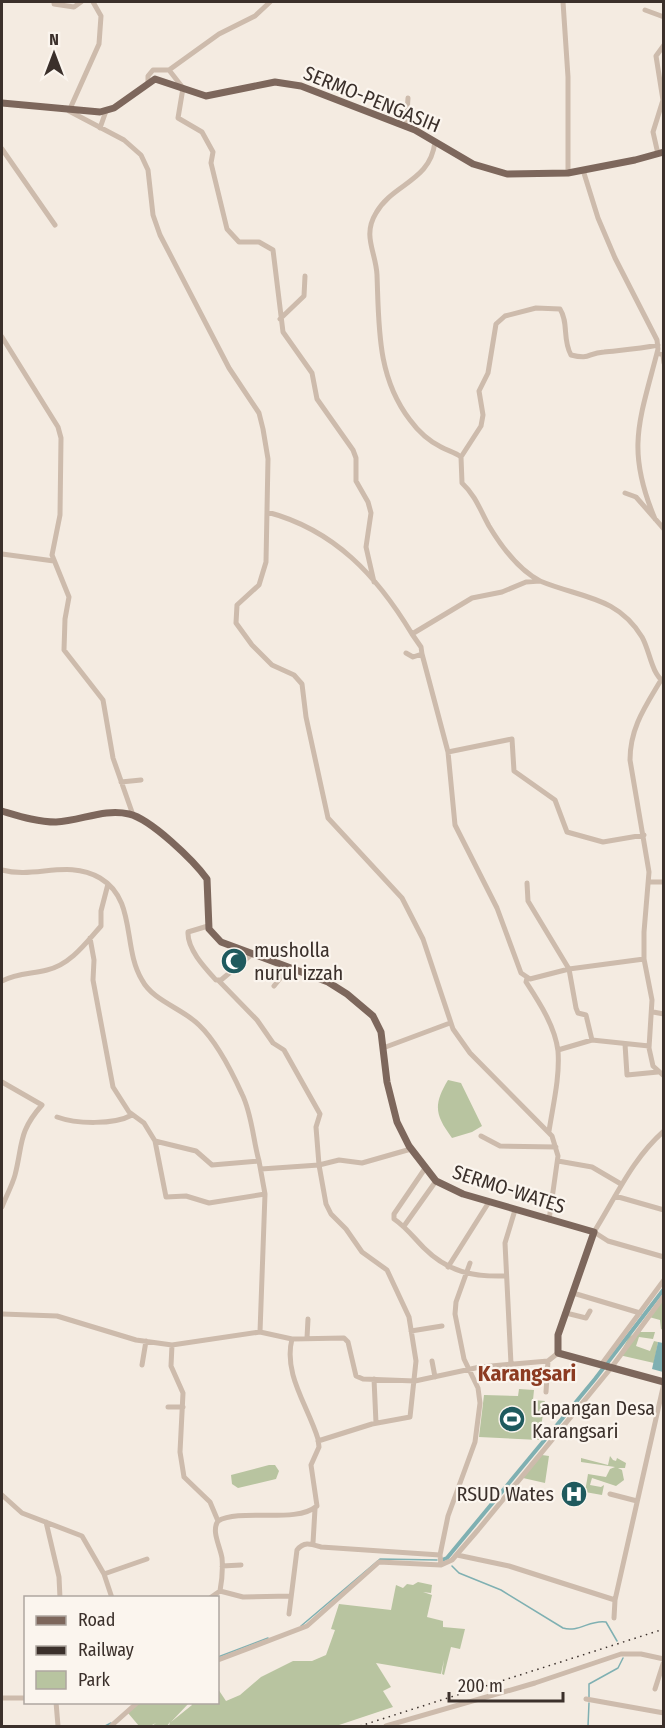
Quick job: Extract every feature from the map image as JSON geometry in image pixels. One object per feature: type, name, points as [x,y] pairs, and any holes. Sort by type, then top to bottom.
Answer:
[{"type":"main road","name":"SERMO-PENGASIH","points":[[148,82],[159,80],[198,94],[215,96],[259,84],[285,82],[406,127],[473,164],[496,172],[521,175],[568,173],[661,153]]},
{"type":"main road","points":[[2,103],[69,111],[106,111],[148,82]]},
{"type":"main road","points":[[2,811],[31,819],[57,822],[110,812],[133,815],[167,839],[207,879],[208,926]]},
{"type":"main road","name":"SERMO-WATES","points":[[208,926],[212,934],[221,942],[328,982],[365,1009],[378,1023],[390,1098],[397,1122],[424,1170],[435,1181],[456,1192],[594,1232]]},
{"type":"main road","points":[[594,1232],[558,1335],[558,1353],[663,1382]]},
{"type":"street","points":[[54,2],[54,4],[74,7],[81,2]]},
{"type":"street","points":[[93,2],[102,16],[99,44],[69,111],[132,146],[145,162],[153,214],[160,235],[228,368],[259,413],[268,459],[267,553],[259,585],[237,605],[236,623],[265,659],[294,675],[302,684],[306,717],[328,818],[402,898],[423,939],[450,1023],[470,1053],[549,1131],[556,1147],[558,1161],[549,1220]]},
{"type":"street","points":[[148,82],[148,76],[153,70],[170,70],[219,34],[255,16],[270,2]]},
{"type":"street","points":[[563,2],[568,77],[568,173]]},
{"type":"street","points":[[645,10],[663,17]]},
{"type":"street","points":[[661,153],[653,132],[663,100],[656,56],[663,45]]},
{"type":"street","points":[[170,70],[183,88],[178,118],[202,132],[213,152],[211,163],[229,233],[239,242],[259,242],[273,250],[283,332],[312,373],[317,399],[331,415],[356,458],[356,481],[368,502],[371,513],[366,548],[374,582]]},
{"type":"street","points":[[406,127],[408,98]]},
{"type":"street","points":[[100,128],[106,111]]},
{"type":"street","points":[[435,142],[429,164],[388,199],[375,214],[368,240],[377,275],[381,352],[395,395],[416,428],[439,446],[461,457]]},
{"type":"street","points":[[2,149],[55,225]]},
{"type":"street","points":[[583,170],[606,238],[658,345],[663,363]]},
{"type":"street","points":[[280,319],[304,296],[305,276]]},
{"type":"street","points":[[658,345],[613,353],[604,352],[586,358],[571,355],[565,345],[565,318],[560,309],[536,308],[505,316],[496,324],[488,373],[479,391],[483,415],[481,426],[461,457],[462,483],[477,500],[489,526],[520,565],[540,581],[620,610],[642,638],[662,681],[636,723],[630,743],[633,782],[644,835],[649,882],[644,921],[644,959],[653,1012],[649,1046],[652,1063],[661,1074]]},
{"type":"street","points":[[2,337],[58,427],[61,438],[60,515],[54,561],[66,585],[69,597],[65,619],[64,650],[103,700],[113,758],[133,815]]},
{"type":"street","points":[[655,519],[642,488],[636,450],[661,354]]},
{"type":"street","points":[[625,493],[636,497],[663,529]]},
{"type":"street","points":[[267,512],[288,517],[320,532],[344,550],[374,582],[412,634],[422,654],[448,752],[455,825],[497,908],[521,973],[527,978]]},
{"type":"street","points":[[2,554],[54,561]]},
{"type":"street","points":[[412,634],[472,598],[489,592],[502,592],[526,582],[540,581]]},
{"type":"street","points":[[406,653],[413,657],[422,654]]},
{"type":"street","points":[[448,752],[512,739],[514,771],[555,800],[567,832],[601,842],[644,835]]},
{"type":"street","points":[[121,782],[141,780]]},
{"type":"street","points":[[2,870],[23,873],[67,868],[84,870],[117,892],[141,979],[148,990],[200,1026],[243,1095],[266,1194],[260,1332]]},
{"type":"street","points":[[649,882],[663,882]]},
{"type":"street","points":[[527,883],[528,901],[569,969],[576,1008],[578,1013],[586,1015],[592,1040]]},
{"type":"street","points":[[2,981],[16,974],[48,970],[63,964],[101,926],[101,911],[108,884]]},
{"type":"street","points":[[208,926],[188,932],[187,936],[207,971],[257,1020],[273,1043],[284,1050],[296,1075],[319,1109],[320,1114],[316,1127],[319,1165],[326,1204],[331,1215],[346,1229],[362,1252],[387,1270],[405,1308],[411,1331],[416,1361],[412,1416],[376,1423],[318,1441]]},
{"type":"street","points":[[90,938],[94,960],[93,980],[107,1044],[113,1087],[132,1115],[144,1124],[155,1141],[166,1197],[186,1197],[209,1203],[266,1194]]},
{"type":"street","points":[[219,981],[251,955]]},
{"type":"street","points":[[527,978],[569,969],[644,959]]},
{"type":"street","points":[[274,986],[289,967]]},
{"type":"street","points":[[527,978],[526,982],[545,1014],[558,1050],[557,1080],[549,1131]]},
{"type":"street","points":[[653,1012],[663,1014]]},
{"type":"street","points":[[383,1048],[450,1023]]},
{"type":"street","points":[[558,1050],[592,1040],[649,1046]]},
{"type":"street","points":[[625,1044],[627,1075],[661,1074]]},
{"type":"street","points":[[2,1082],[42,1104],[29,1122],[18,1148],[15,1173],[2,1207]]},
{"type":"street","points":[[57,1117],[65,1120],[102,1121],[132,1115]]},
{"type":"street","points":[[663,1131],[644,1149],[594,1232],[608,1241],[663,1257]]},
{"type":"street","points":[[481,1136],[500,1146],[556,1147]]},
{"type":"street","points":[[155,1141],[196,1151],[212,1165],[259,1161]]},
{"type":"street","points":[[261,1169],[319,1165],[339,1160],[362,1163],[411,1149]]},
{"type":"street","points":[[558,1161],[592,1167],[621,1184]]},
{"type":"street","points":[[424,1170],[394,1215],[433,1257],[448,1267],[467,1275],[505,1276]]},
{"type":"street","points":[[404,1226],[435,1181]]},
{"type":"street","points":[[615,1196],[663,1210]]},
{"type":"street","points":[[448,1267],[489,1202]]},
{"type":"street","points":[[511,1364],[505,1243],[515,1210]]},
{"type":"street","points":[[441,1565],[440,1555],[448,1516],[475,1442],[480,1396],[469,1369],[455,1314],[456,1302],[470,1263]]},
{"type":"street","points":[[605,1366],[639,1323],[640,1313],[663,1283]]},
{"type":"street","points":[[573,1293],[640,1313]]},
{"type":"street","points":[[219,1660],[307,1626],[379,1562],[441,1565],[449,1563],[639,1323],[663,1296]]},
{"type":"street","points":[[566,1313],[586,1318],[590,1311]]},
{"type":"street","points":[[2,1314],[57,1316],[146,1341],[172,1345],[260,1332],[292,1338],[344,1338],[348,1342],[356,1376],[374,1379],[415,1381],[469,1369],[548,1361],[558,1353]]},
{"type":"street","points":[[307,1338],[308,1319]]},
{"type":"street","points":[[411,1331],[442,1326]]},
{"type":"street","points":[[292,1338],[290,1353],[296,1385],[319,1447],[311,1460],[318,1503],[315,1509],[313,1544]]},
{"type":"street","points":[[141,1365],[146,1341]]},
{"type":"street","points":[[172,1345],[171,1366],[183,1393],[180,1452],[184,1477],[210,1502],[218,1521],[215,1531],[222,1566],[220,1591]]},
{"type":"street","points":[[432,1361],[435,1377]]},
{"type":"street","points":[[546,1392],[548,1361]]},
{"type":"street","points":[[374,1379],[376,1423]]},
{"type":"street","points":[[614,1618],[615,1600],[663,1382]]},
{"type":"street","points":[[168,1407],[183,1407]]},
{"type":"street","points":[[610,1494],[637,1501]]},
{"type":"street","points":[[2,1495],[22,1513],[82,1536],[104,1574],[111,1596]]},
{"type":"street","points":[[218,1521],[231,1516],[261,1516],[315,1509]]},
{"type":"street","points":[[46,1522],[59,1577],[60,1596]]},
{"type":"street","points":[[289,1614],[297,1551],[302,1545],[440,1555]]},
{"type":"street","points":[[457,1555],[509,1566],[615,1600]]},
{"type":"street","points":[[104,1574],[147,1559]]},
{"type":"street","points":[[222,1566],[241,1565]]},
{"type":"street","points":[[213,1596],[220,1591],[243,1597],[291,1596]]},
{"type":"street","points":[[386,1726],[535,1683],[621,1654],[641,1654],[663,1660],[661,1681],[655,1689]]},
{"type":"street","points":[[2,1698],[24,1698]]},
{"type":"street","points":[[586,1699],[663,1713]]},
{"type":"street","points":[[56,1704],[58,1726]]},
{"type":"street","points":[[111,1726],[136,1704]]},
{"type":"green space","points":[[448,1080],[461,1083],[482,1126],[472,1132],[452,1138],[442,1123],[438,1110],[440,1096]]},
{"type":"green space","points":[[663,1295],[663,1330],[660,1320],[649,1317],[640,1332],[655,1332],[653,1339],[639,1337],[636,1346],[650,1351],[654,1341],[658,1342],[654,1363],[619,1355],[629,1337],[637,1332]]},
{"type":"green space","name":"Lapangan Desa Karangsari","points":[[519,1389],[534,1390],[533,1400],[545,1401],[539,1440],[479,1437],[484,1395],[518,1396]]},
{"type":"green space","points":[[542,1455],[549,1456],[545,1483],[523,1478]]},
{"type":"green space","points":[[610,1456],[613,1460],[616,1461],[617,1458],[626,1463],[625,1468],[618,1468],[622,1470],[624,1480],[616,1486],[592,1478],[590,1485],[601,1487],[604,1485],[602,1495],[585,1492],[588,1474],[606,1477],[610,1469],[615,1467],[581,1462],[581,1458],[608,1465]]},
{"type":"green space","points":[[275,1465],[279,1471],[276,1479],[238,1488],[232,1484],[231,1475]]},
{"type":"green space","points":[[418,1582],[432,1585],[431,1593],[423,1592],[432,1595],[427,1617],[443,1621],[443,1627],[465,1629],[460,1649],[451,1647],[444,1675],[442,1674],[444,1660],[441,1674],[376,1663],[391,1687],[383,1691],[393,1707],[336,1726],[169,1726],[170,1722],[167,1726],[152,1726],[156,1723],[150,1726],[139,1726],[128,1713],[138,1704],[188,1704],[171,1722],[192,1704],[219,1704],[219,1690],[226,1701],[240,1695],[261,1677],[293,1661],[312,1661],[326,1655],[335,1630],[331,1629],[339,1604],[391,1610],[396,1585],[403,1588],[407,1584],[413,1585]]},
{"type":"water","points":[[658,1342],[663,1343],[663,1372],[652,1369]]},
{"type":"waterway","points":[[442,1560],[447,1558],[595,1379],[664,1289]]},
{"type":"waterway","points":[[301,1626],[380,1559],[437,1560]]},
{"type":"waterway","points":[[452,1566],[459,1573],[501,1590],[563,1628],[574,1629],[595,1622],[606,1622],[617,1641]]},
{"type":"waterway","points":[[219,1657],[268,1638]]},
{"type":"waterway","points":[[589,1697],[589,1684],[618,1668],[623,1658]]},
{"type":"waterway","points":[[588,1726],[589,1703]]},
{"type":"waterway","points":[[105,1726],[111,1723]]},
{"type":"railway","points":[[360,1726],[664,1629]]},
{"type":"place","name":"musholla nurul izzah","points":[[234,961]]},
{"type":"place","name":"Lapangan Desa Karangsari","points":[[512,1419]]},
{"type":"place","name":"RSUD Wates","points":[[574,1494]]},
{"type":"district","name":"Karangsari","points":[[527,1373]]}]
